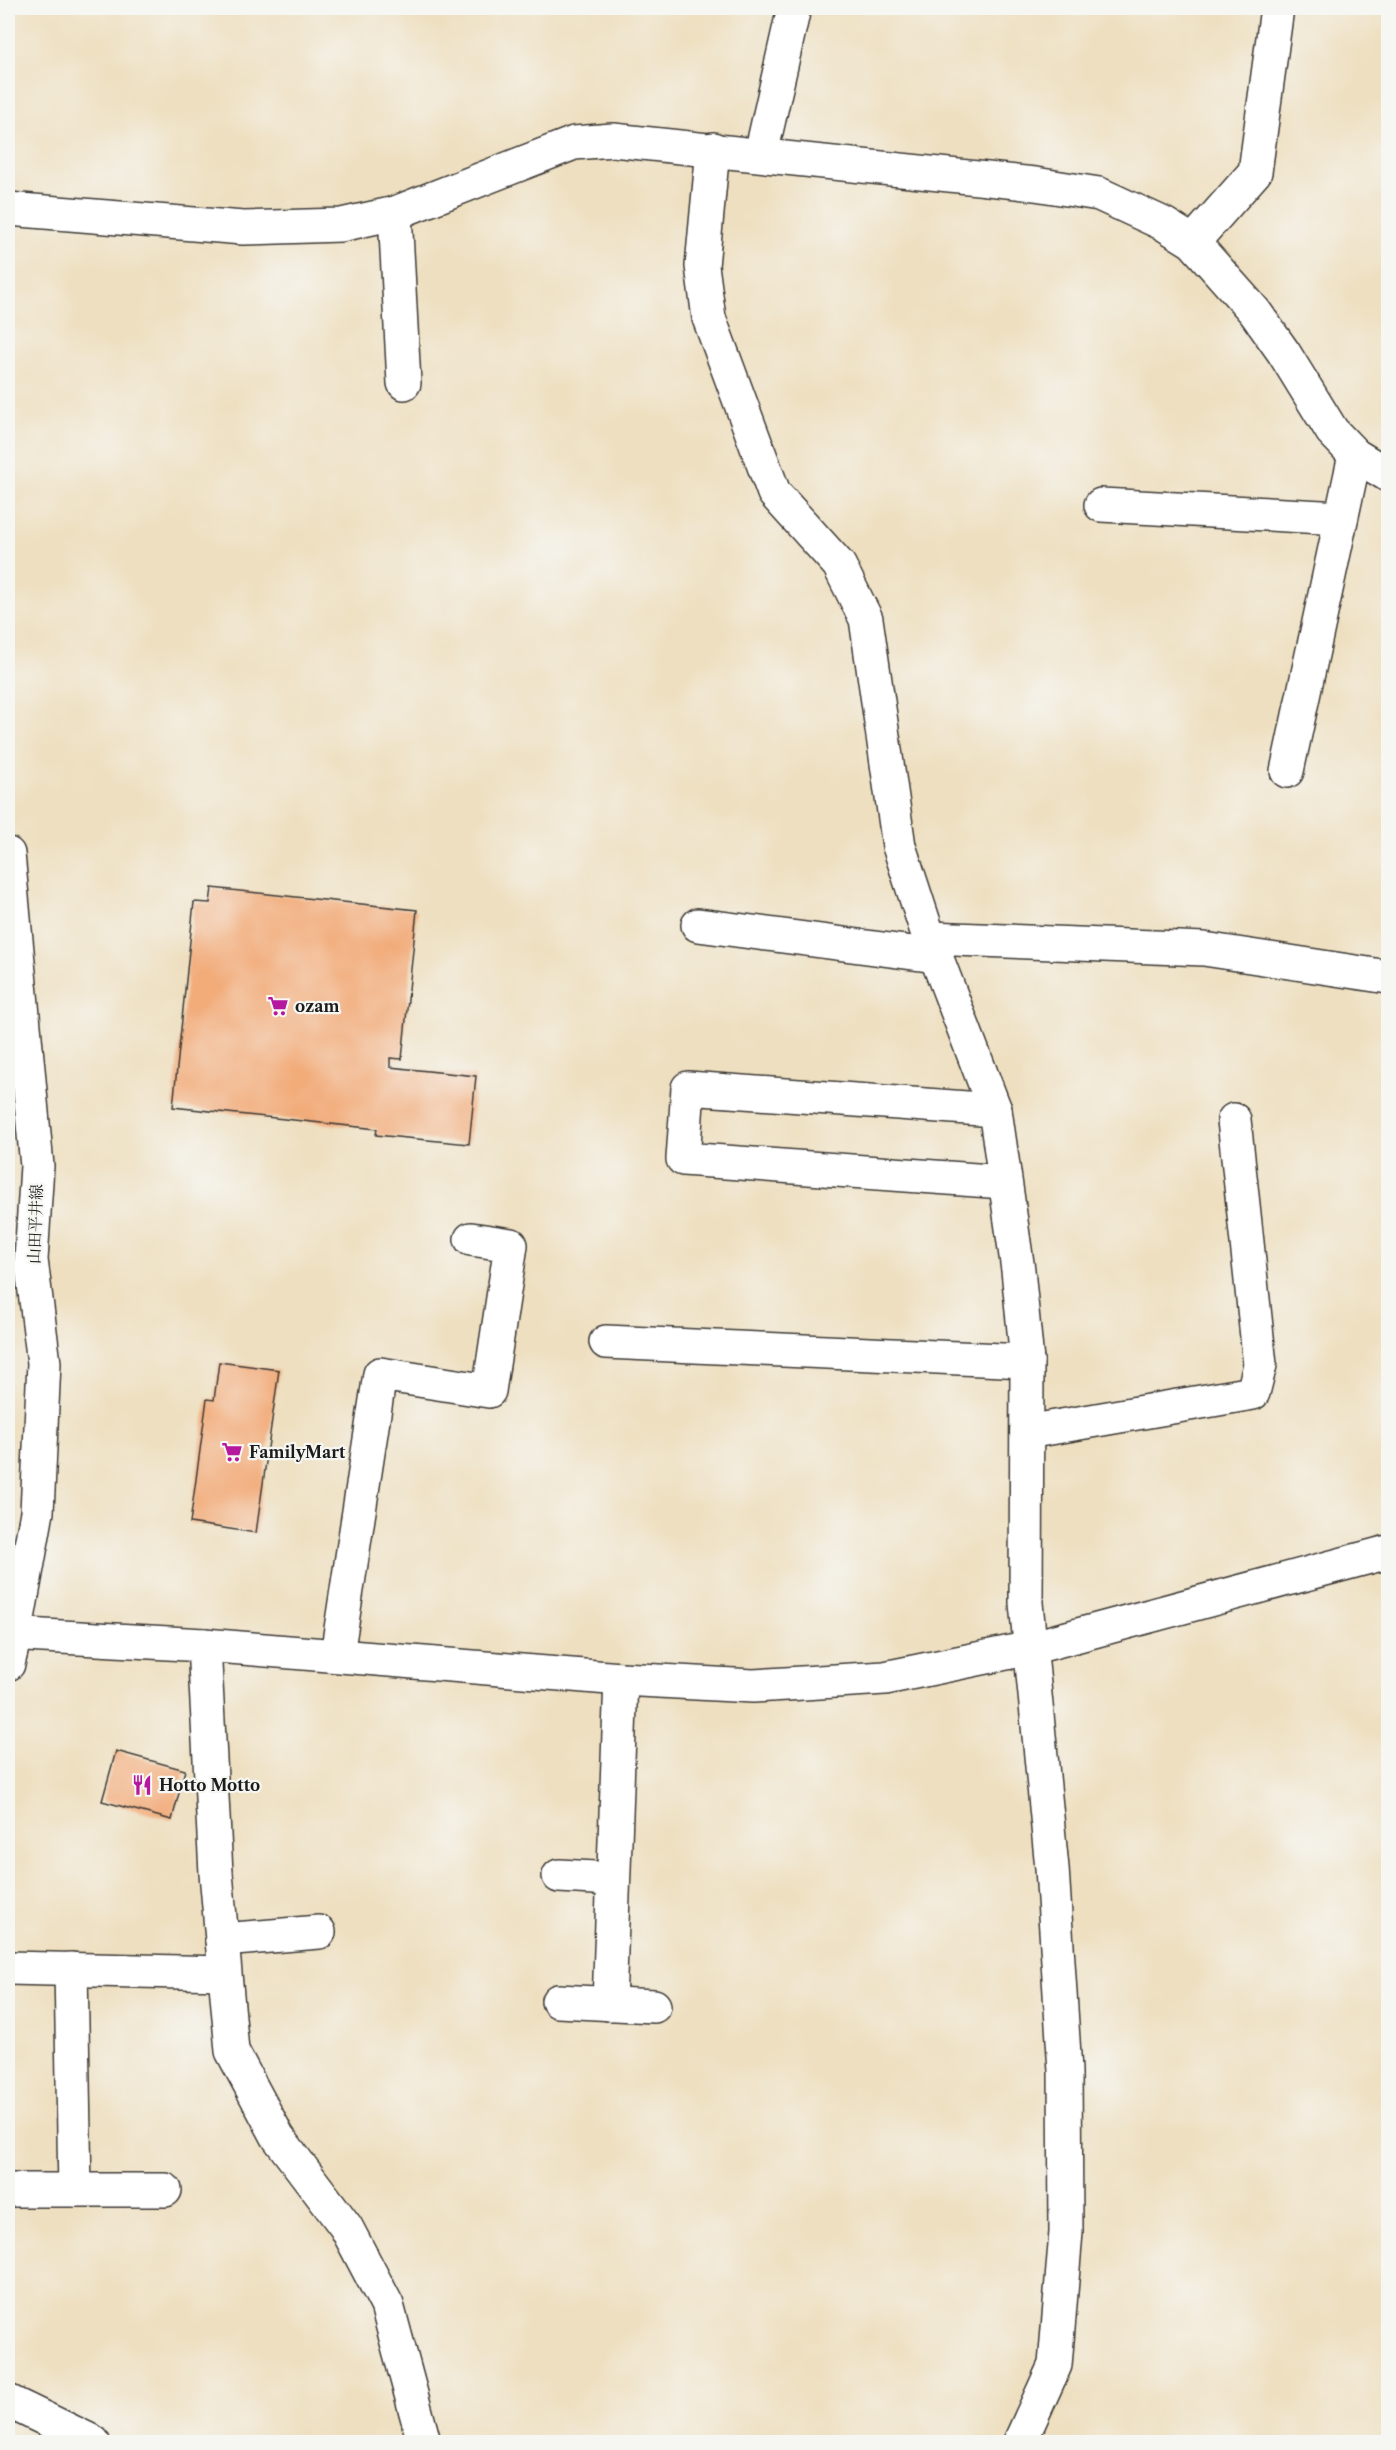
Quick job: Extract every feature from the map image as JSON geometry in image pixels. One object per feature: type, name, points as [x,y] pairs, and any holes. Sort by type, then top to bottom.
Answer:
[{"type":"street","points":[[761,154],[794,8]]},
{"type":"street","points":[[1193,242],[1255,172],[1277,8]]},
{"type":"street","points":[[8,209],[243,228],[341,225],[395,213],[574,143],[613,140],[1035,184],[1099,194],[1164,224],[1193,242],[1255,312],[1284,353],[1332,432],[1355,455],[1389,475]]},
{"type":"street","points":[[713,149],[702,266],[709,318],[774,493],[839,565],[866,619],[899,846],[933,947],[995,1110],[1018,1270],[1027,1361],[1026,1603],[1052,1868],[1065,2071],[1066,2232],[1055,2365],[1020,2442]]},
{"type":"street","points":[[395,213],[404,383]]},
{"type":"street","points":[[1287,771],[1355,455]]},
{"type":"street","points":[[1101,505],[1341,518]]},
{"type":"street","name":"山田平井線","points":[[8,855],[37,1166],[31,1260],[44,1363],[37,1512],[10,1644]]},
{"type":"street","points":[[698,925],[933,947],[1204,949],[1389,977]]},
{"type":"street","points":[[995,1110],[688,1088],[683,1159],[1004,1182]]},
{"type":"street","points":[[1028,1432],[1253,1393],[1260,1365],[1234,1120]]},
{"type":"street","points":[[337,1655],[380,1374],[489,1391],[511,1245],[471,1239]]},
{"type":"street","points":[[606,1342],[1027,1361]]},
{"type":"street","points":[[10,1644],[204,1646],[621,1679],[753,1686],[885,1678],[1030,1648],[1389,1552]]},
{"type":"street","points":[[204,1646],[216,1873],[232,2051],[278,2137],[346,2227],[387,2305],[424,2442]]},
{"type":"street","points":[[609,2004],[621,1679]]},
{"type":"street","points":[[559,1876],[613,1879]]},
{"type":"street","points":[[222,1940],[319,1932]]},
{"type":"street","points":[[8,1968],[224,1973]]},
{"type":"street","points":[[71,1969],[75,2190]]},
{"type":"street","points":[[558,2001],[654,2006]]},
{"type":"street","points":[[8,2190],[165,2190]]},
{"type":"street","points":[[8,2401],[93,2442]]},
{"type":"building","points":[[212,888],[417,910],[402,1059],[390,1058],[390,1067],[476,1076],[469,1144],[376,1135],[377,1129],[173,1107],[194,902],[210,903]]},
{"type":"building","points":[[219,1362],[279,1370],[256,1533],[190,1523],[207,1399],[214,1400]]},
{"type":"building","points":[[116,1751],[185,1770],[172,1820],[102,1801]]},
{"type":"place","name":"ozam","points":[[278,1006]]},
{"type":"place","name":"FamilyMart","points":[[232,1452]]},
{"type":"place","name":"Hotto Motto","points":[[142,1785]]}]
